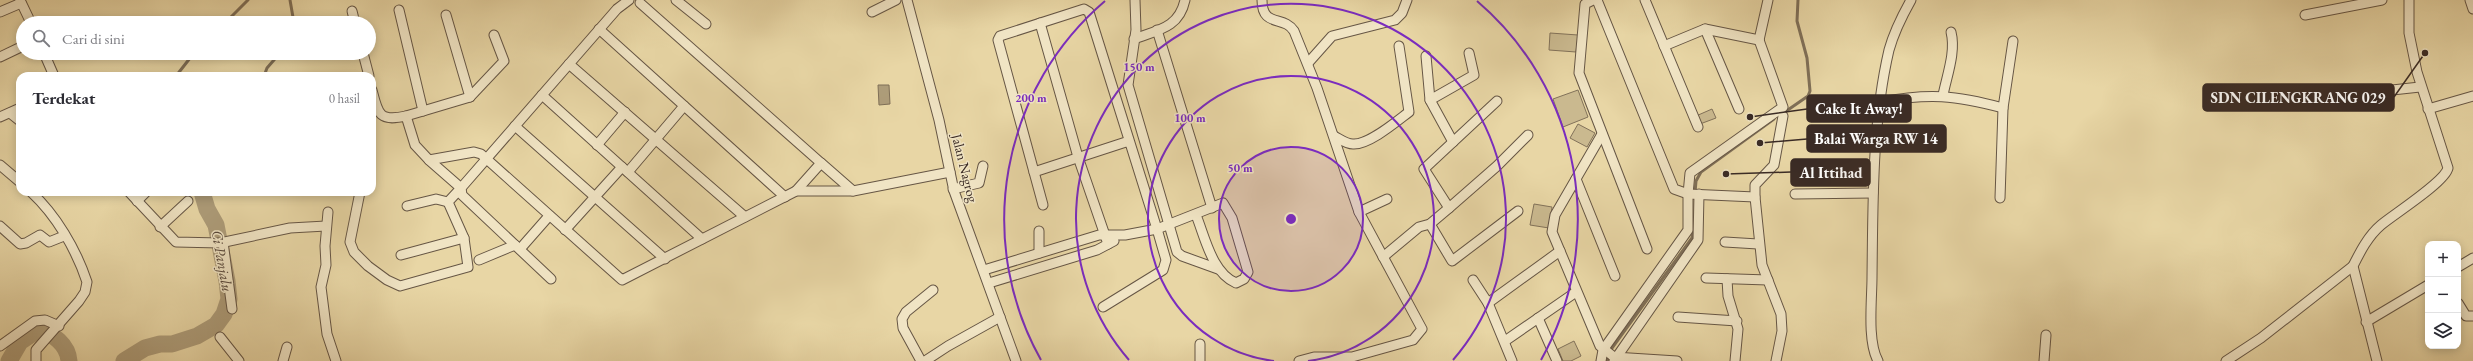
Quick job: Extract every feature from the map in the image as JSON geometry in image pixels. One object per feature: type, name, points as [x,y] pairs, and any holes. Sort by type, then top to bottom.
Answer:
[{"type":"street","points":[[448,202],[599,30],[629,0]]},
{"type":"street","points":[[676,0],[706,24]]},
{"type":"street","points":[[872,12],[896,0]]},
{"type":"street","name":"Jalan Nagrog","points":[[907,0],[932,92],[953,189],[989,283],[1016,361]]},
{"type":"street","points":[[1135,0],[1134,39],[1128,85],[1176,252],[1182,256],[1218,269]]},
{"type":"street","points":[[1134,39],[1171,24],[1178,19],[1185,0]]},
{"type":"street","points":[[1262,0],[1263,11],[1268,18],[1292,28],[1308,63],[1334,136],[1358,212],[1419,322],[1421,332],[1413,340],[1353,359],[1314,357],[1299,361]]},
{"type":"street","points":[[1308,63],[1332,36],[1395,20],[1402,14],[1407,0]]},
{"type":"street","points":[[1596,0],[1672,185],[1676,190],[1688,194],[1754,197]]},
{"type":"street","points":[[1645,0],[1698,127]]},
{"type":"street","points":[[1768,0],[1759,40],[1783,112],[1774,165],[1755,185],[1754,197],[1758,244],[1762,265],[1781,314],[1782,331],[1776,361]]},
{"type":"street","points":[[1878,361],[1873,349],[1872,312],[1874,193],[1880,102],[1894,34],[1912,0]]},
{"type":"street","points":[[2305,15],[2382,0]]},
{"type":"street","points":[[2226,361],[2261,338],[2353,266],[2359,253],[2380,226],[2440,180],[2448,171],[2448,164],[2420,87],[2409,33],[2409,0]]},
{"type":"street","points":[[2470,0],[2473,9]]},
{"type":"street","points":[[0,12],[21,1],[28,16]]},
{"type":"street","points":[[1589,2],[1579,73],[1647,249]]},
{"type":"street","points":[[640,3],[853,191]]},
{"type":"street","points":[[1043,205],[998,40],[1003,34],[1084,9],[1089,12],[1157,229],[1166,267],[1103,307]]},
{"type":"street","points":[[399,10],[423,111]]},
{"type":"street","points":[[352,11],[353,16]]},
{"type":"street","points":[[446,15],[470,97]]},
{"type":"street","points":[[1040,22],[1078,157],[1108,244]]},
{"type":"street","points":[[1664,46],[1705,29],[1759,40]]},
{"type":"street","points":[[1705,29],[1739,109]]},
{"type":"street","points":[[599,30],[785,197]]},
{"type":"street","points":[[1157,30],[1212,208]]},
{"type":"street","points":[[1943,95],[1954,41],[1951,32]]},
{"type":"street","points":[[376,107],[382,116],[391,120],[470,97],[504,61],[494,35]]},
{"type":"street","points":[[2000,198],[2002,108],[2013,41]]},
{"type":"street","points":[[1334,136],[1346,143],[1360,144],[1410,112],[1400,46]]},
{"type":"street","points":[[0,57],[16,49]]},
{"type":"street","points":[[1430,100],[1474,75],[1469,53]]},
{"type":"street","points":[[1426,56],[1430,100],[1453,142]]},
{"type":"street","points":[[47,60],[52,72]]},
{"type":"street","points":[[365,60],[368,72]]},
{"type":"street","points":[[569,64],[745,217]]},
{"type":"street","points":[[2383,91],[2420,87]]},
{"type":"street","points":[[542,94],[702,239]]},
{"type":"street","points":[[1880,102],[1902,98],[1943,95],[1965,98],[2002,108]]},
{"type":"street","points":[[2428,109],[2473,96]]},
{"type":"street","points":[[1449,208],[1424,169],[1497,101]]},
{"type":"street","points":[[565,230],[595,197],[656,139],[684,106]]},
{"type":"street","points":[[0,117],[16,110]]},
{"type":"street","points":[[598,145],[625,112]]},
{"type":"street","points":[[1601,361],[1603,350],[1688,230],[1688,178],[1692,170],[1783,112]]},
{"type":"street","points":[[10,113],[16,118]]},
{"type":"street","points":[[406,116],[415,145],[429,160],[461,188],[462,195],[551,279]]},
{"type":"street","points":[[515,126],[664,258]]},
{"type":"street","points":[[1602,134],[1555,215],[1552,232],[1576,292],[1603,350],[1614,359],[1677,361]]},
{"type":"street","points":[[1383,257],[1419,227],[1430,224],[1497,166],[1528,135]]},
{"type":"street","points":[[1034,172],[1129,141]]},
{"type":"street","points":[[429,160],[474,152],[487,158],[549,216],[622,280],[796,191],[821,163]]},
{"type":"street","points":[[0,164],[16,178]]},
{"type":"street","points":[[953,189],[979,183],[983,166]]},
{"type":"street","points":[[796,191],[853,191],[950,172]]},
{"type":"street","points":[[1576,179],[1615,276]]},
{"type":"street","points":[[1795,194],[1874,193]]},
{"type":"street","points":[[1614,359],[1698,240],[1699,194]]},
{"type":"street","points":[[35,196],[46,206],[64,236],[87,282],[85,292],[58,327],[36,350],[36,361]]},
{"type":"street","points":[[133,196],[160,227],[176,242],[221,243],[290,228],[326,226]]},
{"type":"street","points":[[138,201],[142,196]]},
{"type":"street","points":[[359,196],[350,242],[351,247],[368,266],[394,284],[400,286],[468,267],[464,238],[448,202]]},
{"type":"street","points":[[408,206],[436,199],[448,202]]},
{"type":"street","points":[[1358,212],[1387,199]]},
{"type":"street","points":[[160,227],[188,201]]},
{"type":"street","points":[[984,270],[1105,234],[1125,235],[1157,229],[1196,215],[1223,203],[1226,206],[1248,272],[1244,279],[1236,283],[1229,280],[1218,269],[1196,215]]},
{"type":"street","points":[[1430,224],[1452,261],[1518,211]]},
{"type":"street","points":[[328,212],[326,226],[326,265],[321,287],[327,334],[336,361]]},
{"type":"street","points":[[479,260],[517,246],[549,216]]},
{"type":"street","points":[[0,226],[20,244],[26,243],[40,235],[49,242],[64,236]]},
{"type":"street","points":[[1039,231],[1039,253]]},
{"type":"street","points":[[989,283],[1097,250],[1125,235]]},
{"type":"street","points":[[401,255],[464,238]]},
{"type":"street","points":[[1725,242],[1758,244]]},
{"type":"street","points":[[221,243],[232,309]]},
{"type":"street","points":[[1488,302],[1560,251]]},
{"type":"street","points":[[2461,265],[2473,258]]},
{"type":"street","points":[[2353,266],[2377,361]]},
{"type":"street","points":[[1706,278],[1768,280]]},
{"type":"street","points":[[1726,278],[1728,296],[1737,321],[1738,344],[1735,361]]},
{"type":"street","points":[[1473,280],[1488,302],[1505,340],[1512,361]]},
{"type":"street","points":[[2366,322],[2425,287]]},
{"type":"street","points":[[921,361],[903,328],[902,319],[906,312],[933,290]]},
{"type":"street","points":[[1505,340],[1576,292]]},
{"type":"street","points":[[2461,308],[2466,316],[2473,316]]},
{"type":"street","points":[[925,361],[948,346],[1000,317]]},
{"type":"street","points":[[1678,317],[1737,321]]},
{"type":"street","points":[[1538,318],[1557,361]]},
{"type":"street","points":[[0,346],[35,321],[46,320],[58,327]]},
{"type":"street","points":[[2044,361],[2046,335]]},
{"type":"street","points":[[220,337],[239,361]]},
{"type":"street","points":[[1200,344],[1200,361]]},
{"type":"street","points":[[283,361],[287,347]]},
{"type":"shaded area","points":[[1550,33],[1578,35],[1576,52],[1549,50]]},
{"type":"shaded area","points":[[878,85],[889,85],[890,104],[879,105]]},
{"type":"shaded area","points":[[1578,90],[1588,117],[1563,127],[1553,99]]},
{"type":"shaded area","points":[[1712,109],[1716,118],[1700,124],[1696,116]]},
{"type":"shaded area","points":[[1578,124],[1595,133],[1587,147],[1570,138]]},
{"type":"shaded area","points":[[1534,204],[1552,207],[1549,228],[1530,225]]},
{"type":"shaded area","points":[[1574,341],[1581,356],[1571,361],[1563,361],[1558,349]]},
{"type":"waterway","points":[[232,16],[248,0]]},
{"type":"waterway","points":[[290,0],[293,16]]},
{"type":"waterway","points":[[1782,114],[1808,96],[1810,91],[1807,58],[1797,21],[1798,0]]},
{"type":"waterway","points":[[179,72],[189,60]]},
{"type":"waterway","points":[[266,72],[274,60]]},
{"type":"waterway","points":[[1695,193],[1696,181],[1701,172],[1774,119]]},
{"type":"waterway","name":"Ci Panjalu","points":[[124,361],[145,348],[160,344],[172,344],[197,336],[216,325],[224,314],[229,299],[227,281],[216,225],[207,209],[203,196]]},
{"type":"waterway","points":[[1607,361],[1612,348],[1692,238],[1694,227]]},
{"type":"waterway","name":"Ci Panjalu","points":[[9,361],[20,342],[38,330],[49,334],[59,341],[66,350],[69,361]]},
{"type":"place","name":"SDN CILENGKRANG 029","points":[[2425,53]]},
{"type":"place","name":"Cake It Away!","points":[[1750,117]]},
{"type":"place","name":"Balai Warga RW 14","points":[[1760,143]]},
{"type":"place","name":"Al Ittihad","points":[[1726,174]]}]
